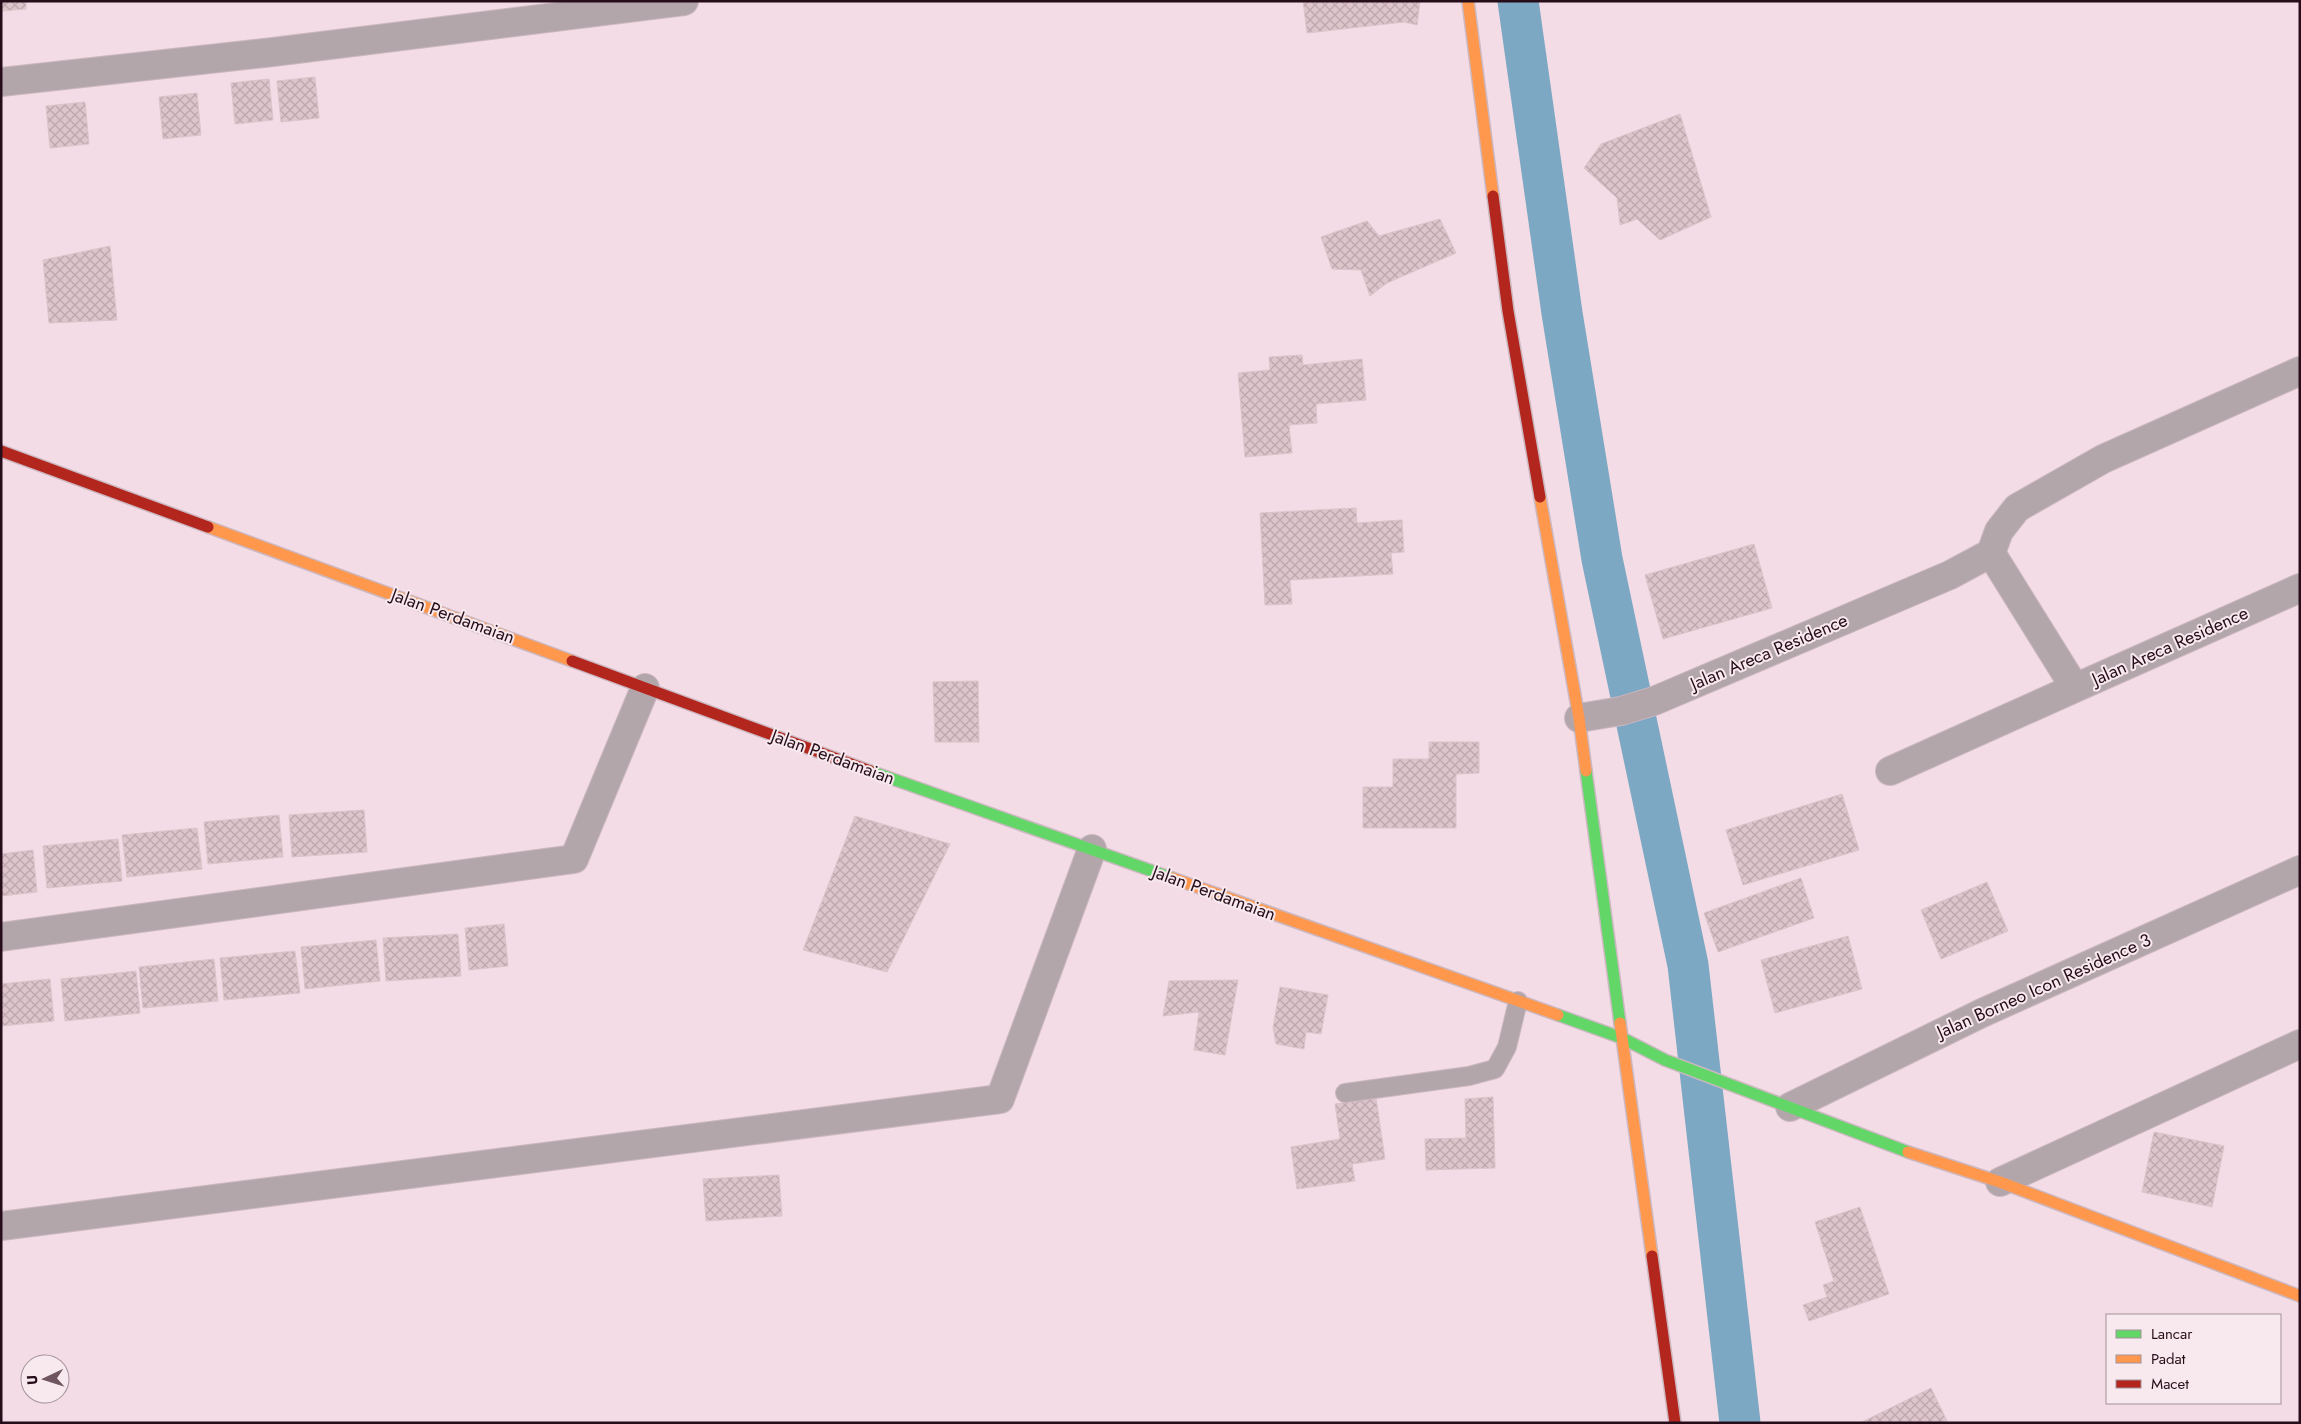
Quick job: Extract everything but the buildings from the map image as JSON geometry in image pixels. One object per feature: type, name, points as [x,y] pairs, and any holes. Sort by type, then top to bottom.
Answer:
[{"type":"street","points":[[1,82],[283,51],[684,1]]},
{"type":"street","points":[[1468,1],[1508,312],[1579,718],[1675,1423]]},
{"type":"street","points":[[1992,553],[1999,531],[2017,508],[2103,459],[2300,371]]},
{"type":"street","name":"Jalan Perdamaian","points":[[1,450],[858,767],[1622,1038],[1665,1060],[1721,1083],[1790,1107],[1877,1142],[2000,1182],[2300,1296]]},
{"type":"street","name":"Jalan Areca Residence","points":[[1579,718],[1622,711],[1654,701],[1950,575],[1992,553],[2075,688],[2300,588]]},
{"type":"street","points":[[1,937],[574,859],[645,688]]},
{"type":"street","points":[[1890,771],[2075,688]]},
{"type":"street","points":[[1,1226],[1000,1099],[1092,849]]},
{"type":"street","name":"Jalan Borneo Icon Residence 3","points":[[1790,1107],[1982,1013],[2300,870]]},
{"type":"street","points":[[2000,1182],[2300,1044]]},
{"type":"lane","points":[[1346,1093],[1469,1076],[1494,1069],[1507,1048],[1518,1001]]},
{"type":"waterway","points":[[1518,1],[1562,313],[1602,559],[1688,965],[1740,1423]]},
{"type":"traffic: fast","points":[[870,771],[1172,878]]},
{"type":"traffic: fast","points":[[1586,771],[1620,1023]]},
{"type":"traffic: fast","points":[[1558,1015],[1622,1038],[1665,1060],[1908,1152]]},
{"type":"traffic: slow","points":[[1468,1],[1493,196]]},
{"type":"traffic: slow","points":[[1540,497],[1579,718],[1586,771]]},
{"type":"traffic: slow","points":[[208,527],[572,661]]},
{"type":"traffic: slow","points":[[1172,878],[1558,1015]]},
{"type":"traffic: slow","points":[[1620,1023],[1652,1256]]},
{"type":"traffic: slow","points":[[1908,1152],[2000,1182],[2300,1296]]},
{"type":"traffic: jam","points":[[1493,196],[1508,311],[1540,497]]},
{"type":"traffic: jam","points":[[1,451],[208,527]]},
{"type":"traffic: jam","points":[[572,661],[870,771]]},
{"type":"traffic: jam","points":[[1652,1256],[1675,1423]]}]
